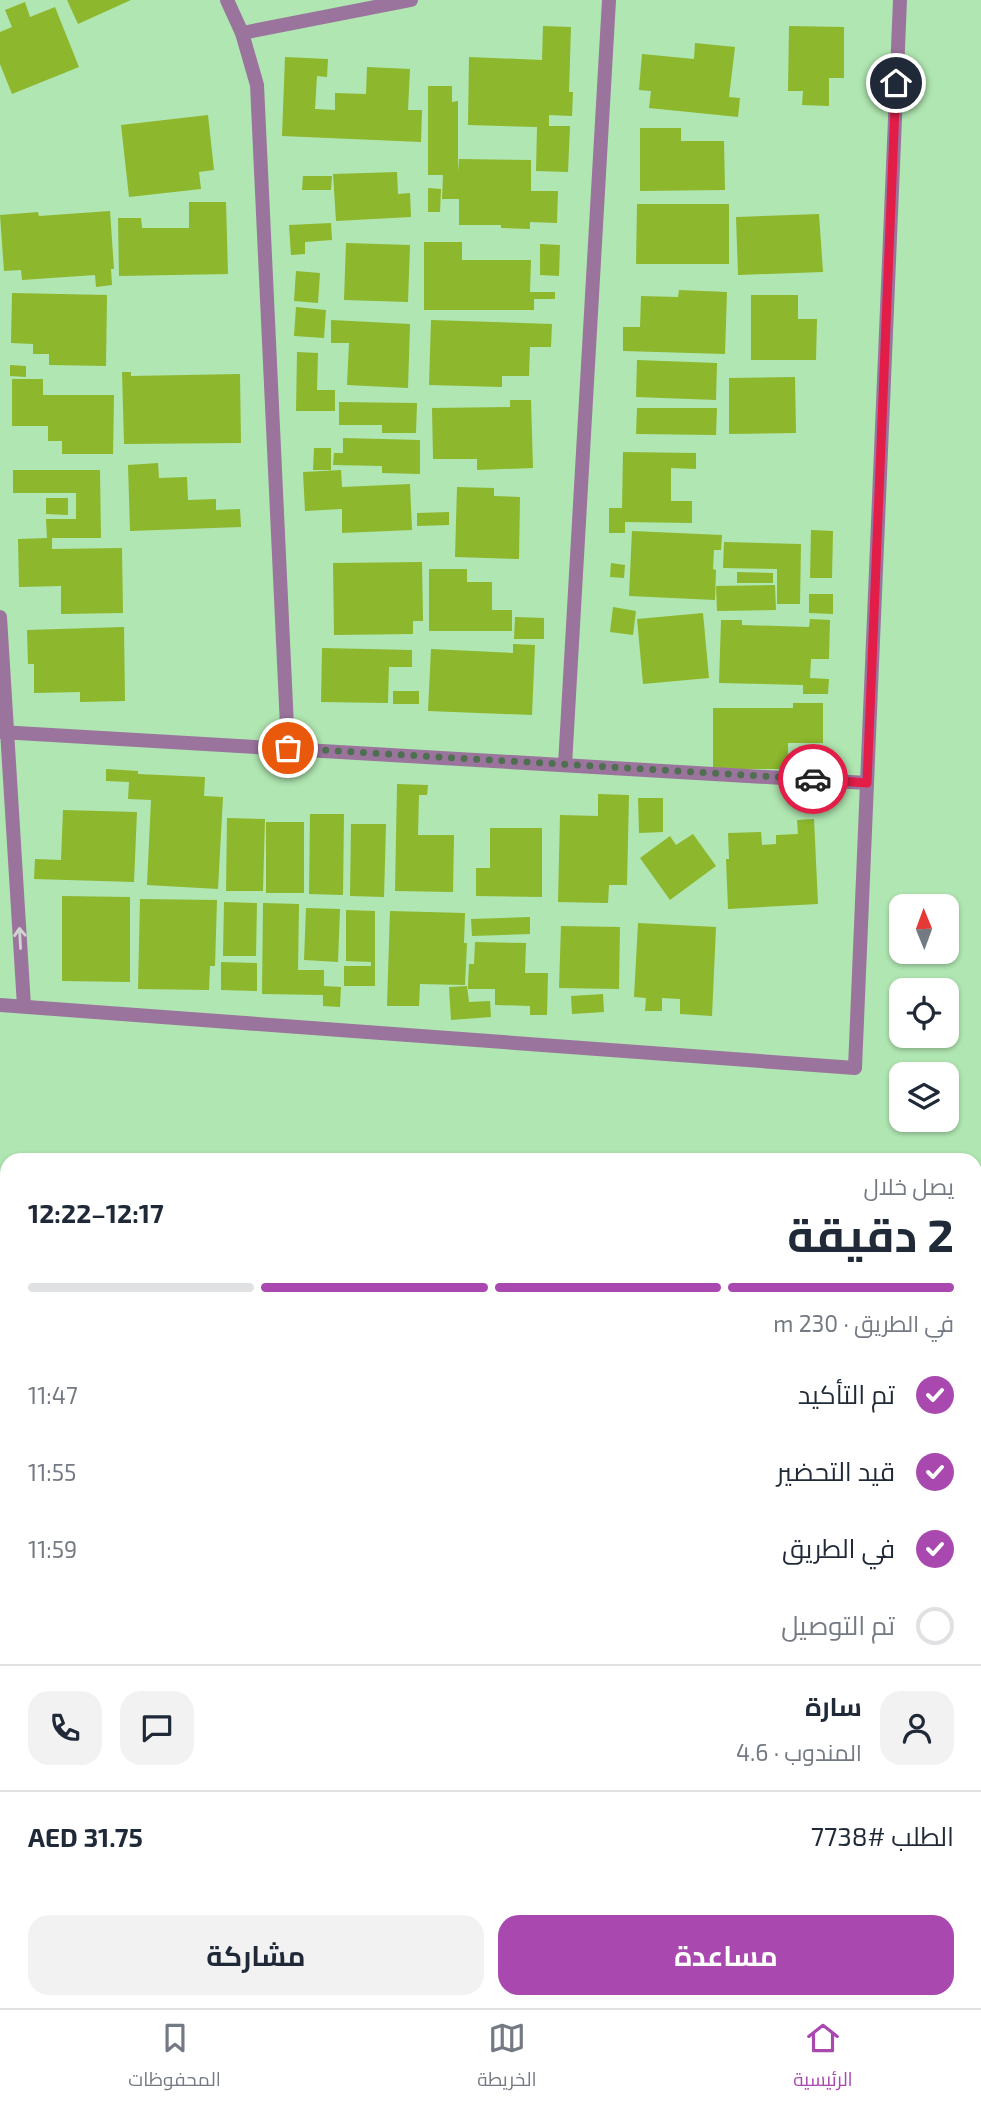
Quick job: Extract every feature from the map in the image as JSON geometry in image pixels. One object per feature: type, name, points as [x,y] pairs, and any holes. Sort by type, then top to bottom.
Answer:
[{"type":"street","points":[[228,0],[242,33],[257,85],[288,748]]},
{"type":"street","points":[[242,33],[411,0]]},
{"type":"street","points":[[565,765],[609,0]]},
{"type":"street","points":[[0,1004],[855,1068],[900,0]]},
{"type":"street","points":[[0,617],[4,731],[24,1006]]},
{"type":"street","points":[[4,731],[867,783]]},
{"type":"building","points":[[67,0],[131,0],[78,24]]},
{"type":"building","points":[[25,2],[30,17],[55,7],[79,67],[12,94],[0,64],[0,32],[12,27],[5,10]]},
{"type":"building","points":[[543,26],[571,27],[569,92],[573,92],[572,116],[549,115],[549,126],[570,126],[568,172],[536,171],[537,127],[468,125],[469,57],[542,60]]},
{"type":"building","points":[[789,26],[844,27],[844,78],[829,78],[829,106],[802,105],[803,91],[788,91]]},
{"type":"building","points":[[695,43],[735,47],[729,97],[740,98],[738,117],[649,108],[651,91],[639,90],[642,54],[694,59]]},
{"type":"building","points":[[285,57],[328,59],[327,77],[317,76],[315,109],[335,110],[335,93],[366,94],[367,67],[410,69],[408,110],[422,110],[421,142],[282,136]]},
{"type":"building","points":[[428,86],[452,86],[452,102],[458,101],[458,172],[459,159],[531,160],[531,191],[558,191],[557,223],[530,222],[530,229],[501,228],[501,225],[459,225],[459,199],[442,199],[443,175],[428,175]]},
{"type":"building","points":[[208,115],[214,170],[199,172],[201,189],[129,197],[121,125]]},
{"type":"building","points":[[640,128],[681,128],[681,141],[724,141],[725,190],[640,191]]},
{"type":"building","points":[[397,172],[398,194],[410,193],[411,217],[336,221],[333,174]]},
{"type":"building","points":[[303,176],[332,176],[331,190],[302,190]]},
{"type":"building","points":[[428,188],[441,189],[440,212],[428,212]]},
{"type":"building","points":[[189,202],[226,202],[228,274],[119,276],[118,218],[141,218],[142,228],[189,228]]},
{"type":"building","points":[[637,204],[729,204],[729,264],[636,264]]},
{"type":"building","points":[[110,211],[114,269],[111,269],[112,285],[96,287],[95,275],[22,280],[21,270],[4,271],[0,215],[38,212],[39,216]]},
{"type":"building","points":[[819,214],[823,272],[738,275],[736,217]]},
{"type":"building","points":[[331,223],[332,240],[305,242],[305,254],[291,255],[289,225]]},
{"type":"building","points":[[424,242],[462,242],[462,260],[531,260],[530,292],[555,292],[555,299],[534,299],[534,310],[424,310]]},
{"type":"building","points":[[346,243],[410,245],[408,302],[344,300]]},
{"type":"building","points":[[540,244],[560,245],[559,276],[540,275]]},
{"type":"building","points":[[296,271],[320,273],[318,303],[294,301]]},
{"type":"building","points":[[679,290],[727,292],[725,354],[623,351],[623,327],[640,327],[641,296],[678,297]]},
{"type":"building","points":[[12,293],[107,295],[106,366],[49,365],[49,354],[33,354],[33,344],[11,343]]},
{"type":"building","points":[[751,295],[798,295],[798,319],[817,319],[816,360],[751,360]]},
{"type":"building","points":[[296,307],[326,310],[324,338],[294,336]]},
{"type":"building","points":[[331,320],[410,324],[408,388],[347,385],[349,343],[331,343]]},
{"type":"building","points":[[431,320],[552,324],[551,347],[530,347],[529,376],[502,376],[502,387],[429,385]]},
{"type":"building","points":[[297,352],[318,353],[317,390],[335,390],[335,411],[296,411]]},
{"type":"building","points":[[637,360],[717,363],[716,400],[636,397]]},
{"type":"building","points":[[10,365],[26,366],[26,377],[10,376]]},
{"type":"building","points":[[122,372],[131,372],[131,376],[240,374],[241,443],[124,444]]},
{"type":"building","points":[[795,377],[796,433],[729,434],[729,378]]},
{"type":"building","points":[[12,379],[43,379],[43,395],[114,395],[113,454],[62,454],[62,441],[48,441],[48,426],[12,426]]},
{"type":"building","points":[[510,400],[531,400],[533,468],[477,470],[477,459],[433,459],[432,408],[510,407]]},
{"type":"building","points":[[339,402],[417,403],[416,433],[382,433],[382,425],[339,425]]},
{"type":"building","points":[[637,408],[717,408],[716,435],[636,434]]},
{"type":"building","points":[[343,438],[420,440],[420,474],[382,473],[382,466],[333,465],[334,453],[343,453]]},
{"type":"building","points":[[314,448],[331,448],[331,470],[313,470]]},
{"type":"building","points":[[623,452],[696,453],[696,469],[671,468],[671,501],[692,501],[692,523],[625,522],[625,533],[609,533],[609,508],[622,508]]},
{"type":"building","points":[[158,463],[159,478],[187,477],[188,500],[216,499],[216,510],[240,509],[241,527],[130,531],[128,465]]},
{"type":"building","points":[[13,470],[100,470],[101,538],[52,538],[52,549],[122,548],[123,613],[61,614],[61,586],[19,587],[18,539],[47,538],[46,519],[76,519],[76,493],[13,493]]},
{"type":"building","points":[[341,470],[342,487],[410,484],[412,530],[342,533],[342,509],[305,511],[303,472]]},
{"type":"building","points":[[457,487],[494,488],[494,496],[520,497],[519,559],[455,557]]},
{"type":"building","points":[[46,498],[68,498],[68,515],[46,514]]},
{"type":"building","points":[[449,512],[449,525],[417,526],[417,513]]},
{"type":"building","points":[[811,530],[833,531],[832,578],[810,578]]},
{"type":"building","points":[[632,531],[722,535],[721,550],[714,550],[715,600],[629,596]]},
{"type":"building","points":[[724,542],[801,544],[800,604],[777,604],[777,569],[723,568]]},
{"type":"building","points":[[422,562],[423,621],[413,621],[413,634],[334,635],[333,563]]},
{"type":"building","points":[[611,563],[625,565],[624,578],[610,577]]},
{"type":"building","points":[[429,569],[467,569],[467,582],[492,582],[492,610],[512,610],[512,631],[429,631]]},
{"type":"building","points":[[737,572],[773,573],[773,583],[737,583]]},
{"type":"building","points":[[775,585],[776,610],[717,611],[716,586]]},
{"type":"building","points":[[809,594],[833,594],[833,614],[809,613]]},
{"type":"building","points":[[613,607],[636,611],[633,635],[610,632]]},
{"type":"building","points":[[703,613],[709,678],[643,684],[637,619]]},
{"type":"building","points":[[515,617],[544,618],[544,639],[514,639]]},
{"type":"building","points":[[810,619],[830,620],[829,659],[811,659],[810,678],[829,679],[828,694],[803,694],[803,685],[719,683],[721,620],[742,620],[742,625],[809,627]]},
{"type":"building","points":[[124,627],[125,701],[80,702],[80,692],[34,693],[34,664],[28,664],[27,630]]},
{"type":"building","points":[[513,644],[535,645],[532,715],[428,711],[431,649],[513,653]]},
{"type":"building","points":[[322,648],[412,650],[412,667],[389,667],[388,703],[321,702]]},
{"type":"building","points":[[393,691],[419,691],[419,704],[393,704]]},
{"type":"building","points":[[793,703],[823,703],[823,743],[788,743],[788,769],[713,769],[713,708],[793,708]]},
{"type":"building","points":[[805,754],[826,754],[826,771],[805,771]]},
{"type":"building","points":[[106,769],[138,771],[138,774],[205,777],[204,796],[223,797],[218,889],[147,885],[151,800],[128,799],[129,782],[106,781]]},
{"type":"building","points":[[397,784],[428,785],[427,795],[419,795],[418,835],[454,835],[453,892],[395,891]]},
{"type":"building","points":[[598,794],[629,795],[627,885],[609,885],[608,903],[558,902],[560,815],[598,816]]},
{"type":"building","points":[[638,798],[663,798],[663,832],[639,833]]},
{"type":"building","points":[[63,810],[137,812],[134,882],[34,879],[35,859],[61,860]]},
{"type":"building","points":[[310,814],[344,814],[343,895],[309,894]]},
{"type":"building","points":[[227,818],[265,819],[263,891],[226,891]]},
{"type":"building","points":[[814,819],[818,904],[728,909],[728,833],[761,832],[762,845],[776,844],[776,835],[798,834],[797,820]]},
{"type":"building","points":[[266,822],[304,822],[304,893],[266,893]]},
{"type":"building","points":[[351,824],[386,824],[384,897],[350,896]]},
{"type":"building","points":[[490,828],[542,828],[542,897],[476,896],[476,868],[490,868]]},
{"type":"building","points":[[693,834],[716,866],[670,900],[640,858],[670,836],[676,845]]},
{"type":"building","points":[[62,896],[130,897],[130,982],[62,981]]},
{"type":"building","points":[[140,899],[217,900],[215,966],[210,966],[209,990],[138,989]]},
{"type":"building","points":[[224,902],[257,903],[256,956],[223,956]]},
{"type":"building","points":[[263,903],[299,904],[298,970],[324,970],[324,986],[341,987],[340,1007],[323,1006],[323,995],[262,994]]},
{"type":"building","points":[[306,908],[340,909],[338,962],[304,960]]},
{"type":"building","points":[[346,910],[375,911],[375,986],[344,986],[344,966],[371,966],[371,962],[346,961]]},
{"type":"building","points":[[390,911],[465,913],[465,985],[420,984],[419,1006],[387,1006]]},
{"type":"building","points":[[530,917],[530,934],[472,936],[471,919]]},
{"type":"building","points":[[638,923],[716,927],[712,1016],[680,1014],[680,999],[662,998],[662,1011],[645,1011],[646,998],[634,997]]},
{"type":"building","points":[[561,926],[620,927],[619,989],[559,988]]},
{"type":"building","points":[[475,942],[526,943],[525,973],[548,973],[547,1015],[530,1015],[530,1006],[495,1005],[495,989],[468,989],[469,964],[474,964]]},
{"type":"building","points":[[221,962],[257,963],[257,991],[221,990]]},
{"type":"building","points":[[467,986],[469,1002],[490,1001],[491,1017],[451,1020],[449,987]]},
{"type":"building","points":[[603,994],[604,1012],[572,1014],[571,996]]},
{"type":"way so far","points":[[288,748],[813,779]]},
{"type":"route","points":[[813,779],[867,783],[896,83]]}]
